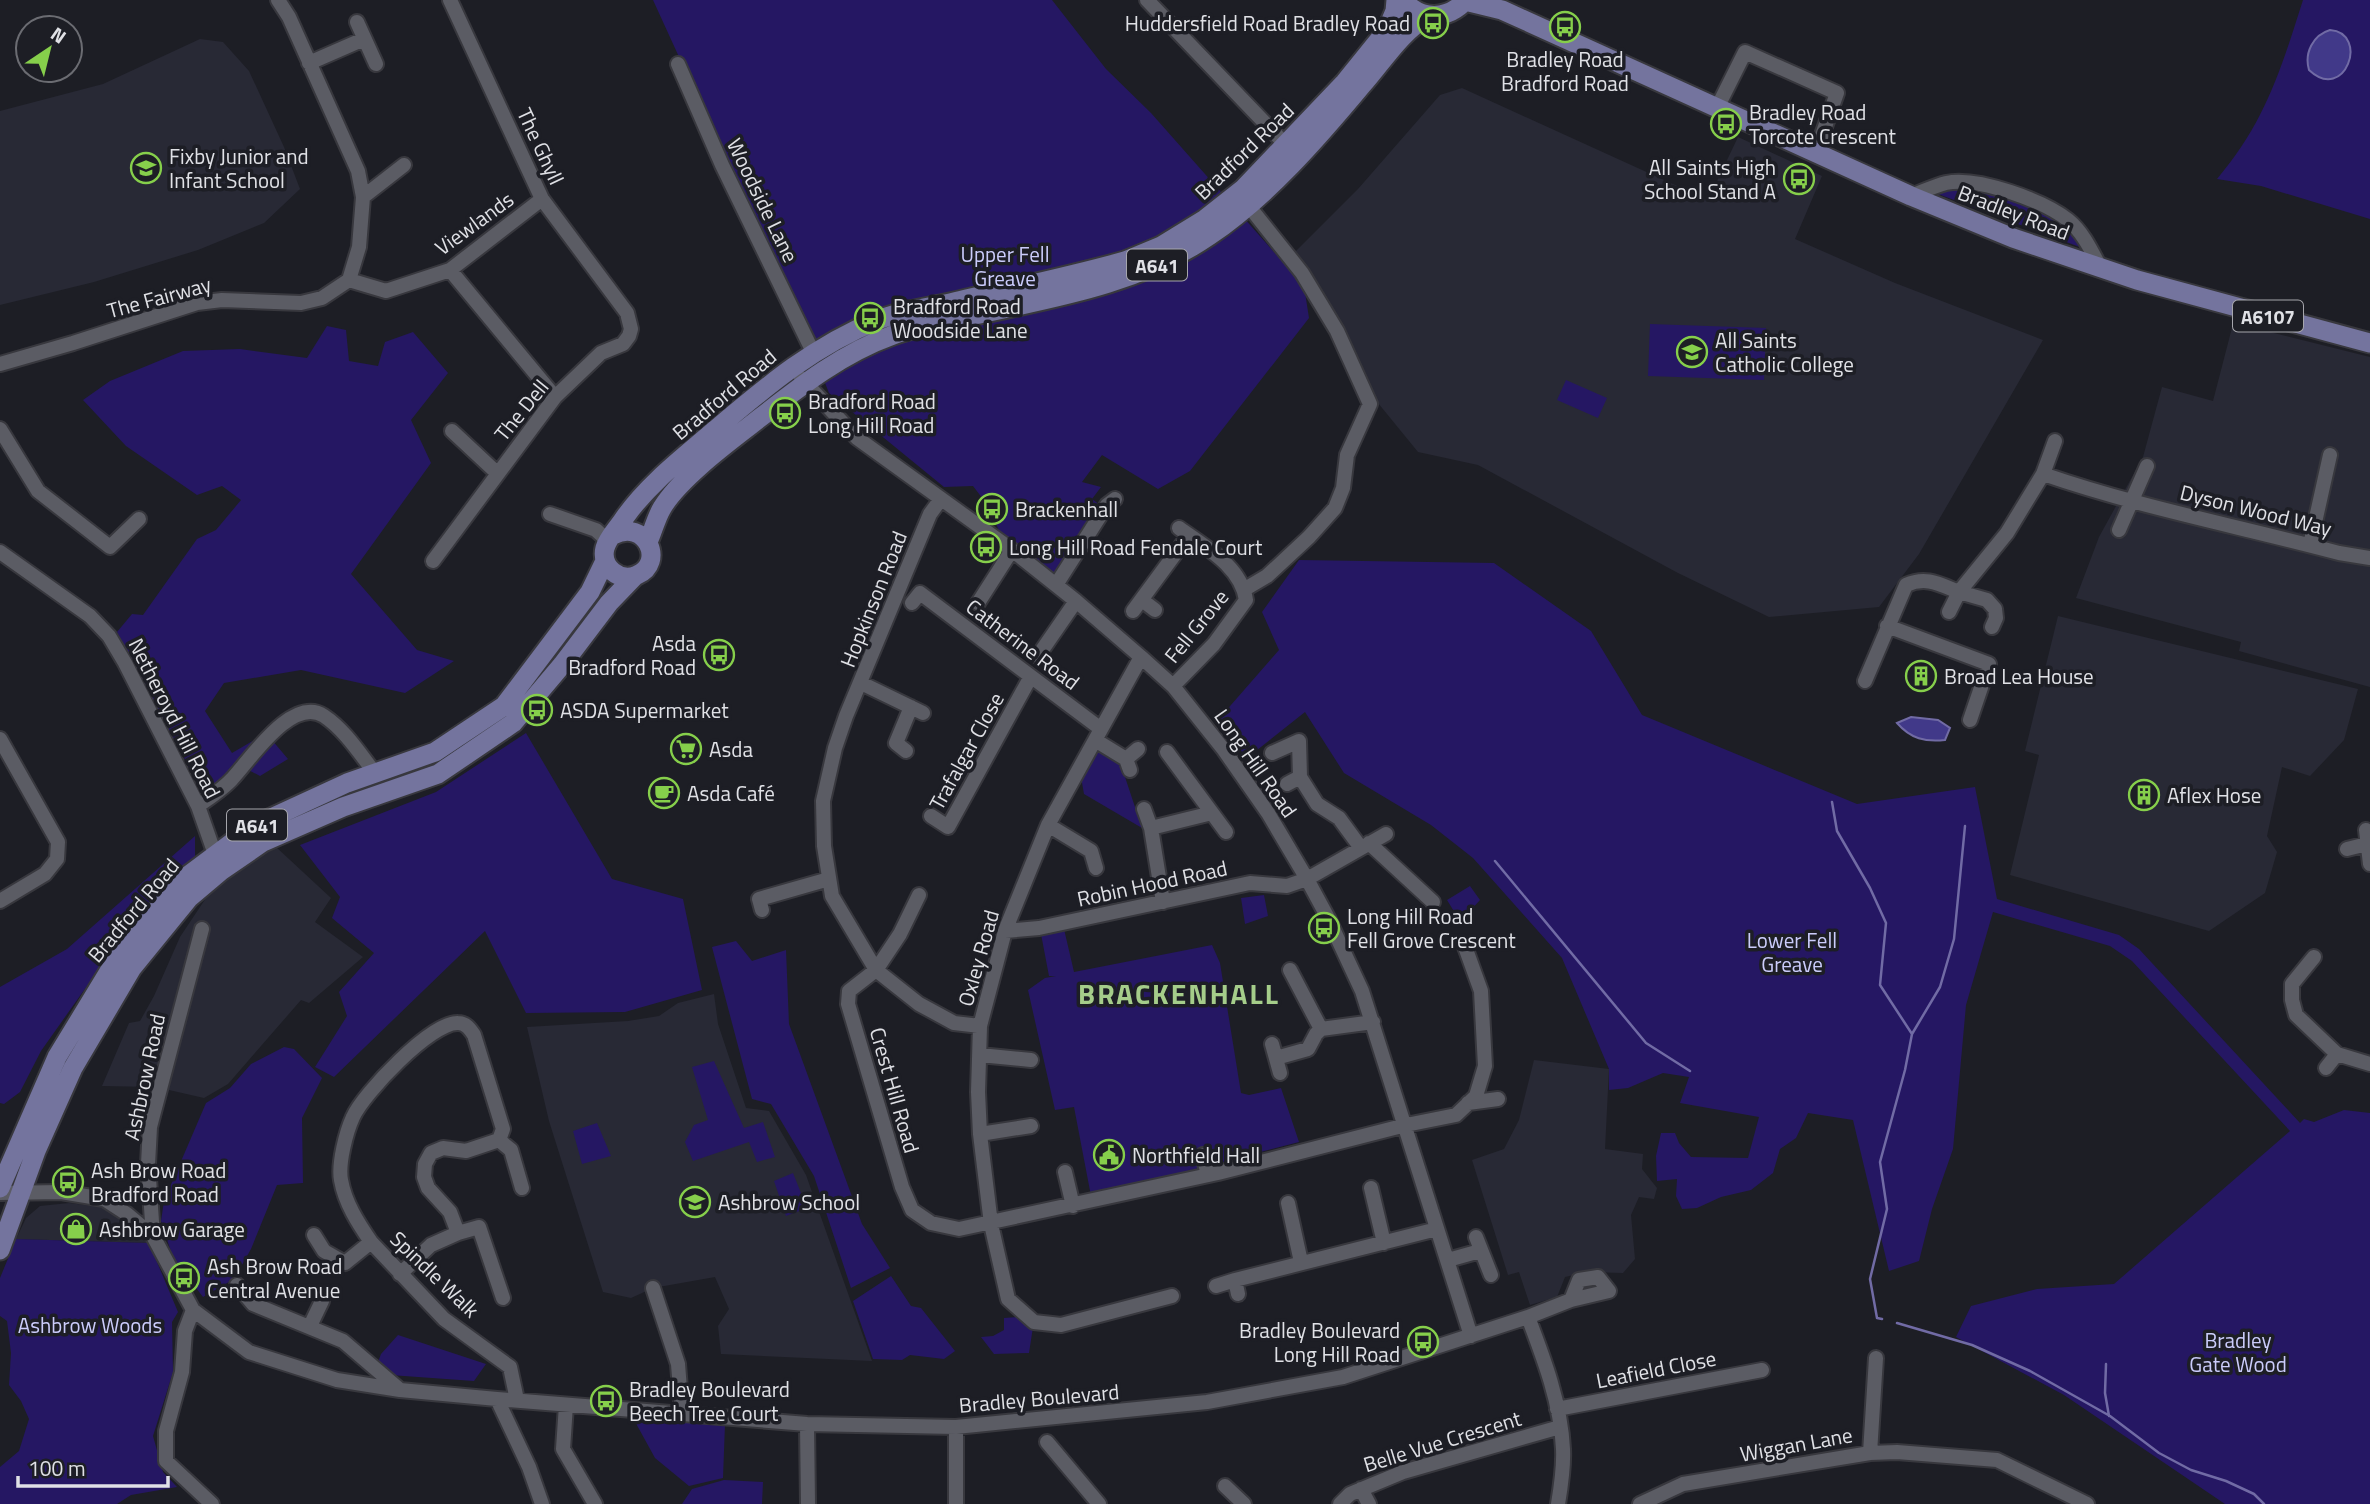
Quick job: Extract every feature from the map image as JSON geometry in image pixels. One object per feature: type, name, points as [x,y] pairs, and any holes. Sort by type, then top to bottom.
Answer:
[{"type":"main road","name":"Bradford Road","points":[[0,1191],[57,1057],[116,960],[183,880],[218,862],[258,834],[347,783],[435,752],[504,706],[590,592],[609,546],[628,513],[664,474],[813,352],[881,318],[1096,270],[1125,261],[1161,246],[1205,219],[1243,189],[1345,82],[1387,30],[1395,11],[1396,0]]},
{"type":"main road","points":[[1404,0],[1418,12],[1429,16]]},
{"type":"main road","name":"A641","points":[[1429,16],[1449,14],[1465,1]]},
{"type":"main road","name":"Bradley Road","points":[[1465,1],[1496,5],[1910,196],[2013,238],[2101,269],[2370,343]]},
{"type":"main road","name":"Bradford Road","points":[[258,834],[438,774],[513,723],[609,603],[635,576],[646,569],[651,550],[648,542],[657,517],[673,493],[737,436],[806,381],[849,355],[893,335],[1124,279],[1209,236],[1248,205],[1328,124],[1414,24],[1429,16]]},
{"type":"main road","points":[[635,576],[620,576],[614,573],[609,546],[628,530],[636,532],[648,542]]},
{"type":"main road","name":"Bradford Road","points":[[21,1194],[36,1151],[73,1068],[132,968],[218,862]]},
{"type":"main road","name":"A641","points":[[0,1250],[21,1194]]},
{"type":"street","points":[[278,0],[358,171],[363,197],[359,247],[349,280]]},
{"type":"street","name":"The Ghyll","points":[[450,0],[542,199],[615,297]]},
{"type":"street","points":[[1147,0],[1286,145]]},
{"type":"street","points":[[357,22],[376,64]]},
{"type":"street","points":[[309,63],[364,39]]},
{"type":"street","points":[[1717,108],[1745,52],[1837,93],[1816,152]]},
{"type":"street","name":"Woodside Lane","points":[[678,64],[722,165],[813,352]]},
{"type":"street","points":[[363,197],[404,165]]},
{"type":"street","name":"Bradley Road","points":[[1910,196],[1948,182],[1983,185],[2021,195],[2050,208],[2070,221],[2085,238],[2101,269]]},
{"type":"street","name":"Viewlands","points":[[349,280],[386,291],[450,270],[542,199]]},
{"type":"street","name":"Fell Grove","points":[[1245,589],[1267,576],[1309,537],[1335,508],[1343,488],[1347,455],[1370,404],[1336,331],[1302,273],[1248,205]]},
{"type":"street","points":[[450,270],[555,397]]},
{"type":"street","name":"The Fairway","points":[[0,363],[198,303],[222,300],[301,303],[323,298],[349,280]]},
{"type":"street","name":"The Dell","points":[[433,561],[555,397],[601,353],[623,344],[629,336],[631,322],[615,297]]},
{"type":"street","name":"Long Hill Road","points":[[789,369],[806,381],[857,438],[1012,550],[1141,657],[1173,686],[1224,750],[1264,807],[1307,879],[1356,979],[1373,1022],[1471,1336]]},
{"type":"street","points":[[0,429],[38,491],[110,547],[139,519]]},
{"type":"street","points":[[452,431],[498,473]]},
{"type":"street","points":[[1949,612],[1959,592],[2007,533],[2043,474],[2055,440]]},
{"type":"street","points":[[2310,545],[2330,454]]},
{"type":"street","points":[[2119,530],[2147,466]]},
{"type":"street","name":"Dyson Wood Way","points":[[2043,474],[2132,500],[2370,558]]},
{"type":"street","name":"Hopkinson Road","points":[[941,499],[930,514],[858,688],[851,718],[835,748],[823,801],[824,845],[832,896],[876,970],[919,1004],[954,1023],[980,1027]]},
{"type":"street","points":[[1056,585],[1106,501]]},
{"type":"street","points":[[550,514],[596,530],[609,546]]},
{"type":"street","name":"Fell Grove","points":[[1155,610],[1138,606],[1184,532],[1220,559],[1237,576],[1245,589],[1244,605],[1213,644],[1173,686]]},
{"type":"street","points":[[979,594],[1012,550]]},
{"type":"street","name":"Netheroyd Hill Road","points":[[0,552],[90,616],[109,636],[198,806],[218,862]]},
{"type":"street","points":[[1865,681],[1906,585],[1919,579],[1987,600],[1995,609],[1996,618],[1992,627]]},
{"type":"street","name":"Catherine Road","points":[[903,582],[916,598],[1030,678],[1098,734],[1128,765],[1138,749]]},
{"type":"street","points":[[1038,656],[1076,601]]},
{"type":"street","points":[[1888,626],[1989,664],[1970,720]]},
{"type":"street","name":"Oxley Road","points":[[1141,657],[1048,825],[1005,932],[980,1027],[978,1092],[980,1134],[991,1224],[1008,1299],[1034,1322],[1061,1325],[1171,1296]]},
{"type":"street","name":"Trafalgar Close","points":[[931,816],[948,827],[1030,678]]},
{"type":"street","points":[[858,688],[917,710],[896,743],[906,751]]},
{"type":"street","points":[[198,806],[230,782],[272,732],[284,722],[309,713],[324,715],[340,730],[375,773]]},
{"type":"street","points":[[0,739],[58,842],[57,859],[45,874],[0,901]]},
{"type":"street","points":[[1272,753],[1298,741],[1300,777],[1317,804],[1339,818],[1365,846],[1433,902]]},
{"type":"street","points":[[1167,751],[1226,832]]},
{"type":"street","points":[[1286,784],[1300,777]]},
{"type":"street","points":[[1144,809],[1151,828],[1163,902]]},
{"type":"street","points":[[1151,828],[1212,813]]},
{"type":"street","points":[[1048,825],[1091,851],[1096,868]]},
{"type":"street","name":"Robin Hood Road","points":[[1005,932],[1039,928],[1250,883],[1287,886],[1307,879],[1386,834]]},
{"type":"street","points":[[2347,849],[2366,837],[2370,863]]},
{"type":"street","points":[[759,900],[829,879]]},
{"type":"street","name":"Crest Hill Road","points":[[919,904],[876,970],[849,991],[848,1004],[902,1187],[912,1210],[935,1217],[959,1229],[1208,1175],[1456,1115],[1468,1104],[1498,1099]]},
{"type":"street","name":"Ashbrow Road","points":[[153,1236],[148,1164],[150,1127],[201,929]]},
{"type":"street","points":[[1464,944],[1482,991],[1485,1066],[1476,1096],[1468,1104]]},
{"type":"street","points":[[2314,957],[2292,984],[2294,1010],[2301,1021],[2337,1054],[2370,1064]]},
{"type":"street","points":[[1290,970],[1321,1029]]},
{"type":"street","name":"Spindle Walk","points":[[499,1140],[503,1129],[474,1035],[468,1027],[459,1022],[431,1035],[404,1056],[373,1087],[353,1116],[344,1144],[340,1178],[353,1215],[371,1242],[444,1319],[510,1367],[517,1401]]},
{"type":"street","points":[[1276,1058],[1308,1049],[1321,1029],[1373,1022]]},
{"type":"street","points":[[2326,1068],[2337,1054]]},
{"type":"street","points":[[980,1055],[1031,1060]]},
{"type":"street","points":[[980,1134],[1031,1126]]},
{"type":"street","points":[[458,1233],[450,1212],[428,1188],[424,1177],[425,1164],[431,1153],[443,1148],[466,1151],[499,1140],[511,1150],[522,1188]]},
{"type":"street","points":[[1203,1155],[1208,1175]]},
{"type":"street","points":[[1157,1170],[1160,1186]]},
{"type":"street","points":[[1070,1179],[1073,1206]]},
{"type":"street","points":[[1371,1188],[1384,1243]]},
{"type":"street","name":"Ashbrow Road","points":[[0,1191],[21,1194],[61,1192],[104,1199],[153,1236],[193,1310],[249,1352],[337,1380],[401,1390],[497,1399]]},
{"type":"street","points":[[1288,1203],[1301,1262]]},
{"type":"street","points":[[400,1274],[432,1245],[479,1227],[503,1298]]},
{"type":"street","points":[[1216,1286],[1236,1287],[1301,1262],[1437,1229]]},
{"type":"street","name":"Spindle Walk","points":[[314,1235],[324,1251],[345,1263],[371,1242]]},
{"type":"street","points":[[1448,1260],[1478,1244],[1491,1275]]},
{"type":"street","points":[[237,1285],[253,1304],[343,1341],[401,1390]]},
{"type":"street","points":[[653,1288],[678,1364],[682,1414]]},
{"type":"street","name":"Bradley Boulevard","points":[[497,1399],[807,1424],[956,1427],[1129,1411],[1257,1393],[1343,1377],[1528,1317],[1571,1300]]},
{"type":"street","points":[[310,1326],[321,1301]]},
{"type":"street","points":[[193,1310],[185,1331],[182,1373],[166,1431],[166,1461],[212,1504]]},
{"type":"street","points":[[1528,1317],[1558,1409],[1563,1451],[1558,1504]]},
{"type":"street","name":"Wiggan Lane","points":[[1640,1504],[1683,1484],[1870,1452],[1876,1358]]},
{"type":"street","name":"Leafield Close","points":[[1558,1409],[1762,1370]]},
{"type":"street","points":[[497,1399],[529,1467],[542,1504]]},
{"type":"street","points":[[566,1405],[563,1450],[595,1504]]},
{"type":"street","points":[[807,1424],[808,1504]]},
{"type":"street","points":[[956,1427],[956,1504]]},
{"type":"street","name":"Belle Vue Crescent","points":[[1340,1504],[1350,1494],[1403,1472],[1560,1427]]},
{"type":"street","points":[[1048,1442],[1099,1504]]},
{"type":"street","points":[[1870,1452],[1997,1460],[2087,1504]]},
{"type":"street","points":[[1225,1486],[1244,1504]]},
{"type":"street","points":[[1361,1489],[1369,1504]]},
{"type":"shaded area","points":[[2330,30],[2342,34],[2349,42],[2350,53],[2348,64],[2342,73],[2333,79],[2322,78],[2309,70],[2308,64],[2311,46],[2319,36]]},
{"type":"shaded area","name":"Fixby Junior and Infant School","points":[[200,39],[223,42],[249,71],[300,189],[264,223],[198,250],[94,282],[0,305],[0,111],[103,84]]},
{"type":"shaded area","name":"All Saints Catholic College","points":[[1462,88],[1708,200],[1738,137],[1822,176],[1795,239],[1895,283],[2043,340],[1919,554],[1879,607],[1769,617],[1678,573],[1478,465],[1418,452],[1378,403],[1293,254],[1358,189],[1440,95]]},
{"type":"shaded area","points":[[2234,320],[2270,332],[2370,357],[2370,687],[2239,651],[2241,642],[2076,598],[2099,537],[2143,457],[2162,387],[2213,401]]},
{"type":"shaded area","points":[[2058,616],[2358,689],[2344,740],[2310,776],[2282,767],[2267,836],[2277,852],[2265,893],[2209,931],[2010,875],[2039,755],[2025,751]]},
{"type":"shaded area","points":[[1911,717],[1938,720],[1950,728],[1945,740],[1919,738],[1897,723]]},
{"type":"shaded area","points":[[276,847],[331,898],[315,922],[363,957],[309,1003],[301,1000],[228,1084],[204,1098],[156,1087],[102,1086],[129,1023],[140,1021],[180,937],[210,892],[256,853]]},
{"type":"shaded area","name":"Ashbrow School","points":[[714,994],[718,1024],[746,1108],[769,1111],[806,1175],[872,1361],[721,1354],[718,1326],[729,1309],[715,1277],[653,1288],[631,1298],[603,1292],[549,1121],[527,1027],[628,1021],[659,1016],[678,1003]]},
{"type":"shaded area","points":[[1534,1060],[1609,1069],[1605,1149],[1643,1154],[1642,1169],[1657,1188],[1654,1199],[1639,1197],[1631,1215],[1635,1259],[1623,1273],[1587,1272],[1565,1277],[1557,1297],[1530,1305],[1519,1272],[1508,1275],[1472,1160],[1504,1149],[1519,1120]]},
{"type":"shaded area","name":"Ashbrow Garage","points":[[69,1203],[101,1207],[120,1218],[149,1243],[16,1239],[26,1218],[40,1206]]},
{"type":"green space","name":"Upper Fell Greave","points":[[653,0],[1052,0],[1106,69],[1151,113],[1304,286],[1309,318],[1190,471],[1158,489],[1102,455],[1082,482],[1101,487],[1092,499],[1104,508],[1059,571],[1054,574],[1002,538],[989,507],[973,486],[944,487],[829,393],[806,335]]},
{"type":"green space","points":[[2303,0],[2370,0],[2370,219],[2261,186],[2217,179],[2234,158],[2260,116],[2279,72]]},
{"type":"green space","points":[[1948,188],[2001,194],[2063,220],[2085,249],[1938,194]]},
{"type":"green space","points":[[1650,324],[1766,328],[1764,380],[1648,376]]},
{"type":"green space","points":[[327,326],[346,330],[349,361],[378,366],[385,342],[413,332],[448,373],[411,420],[431,463],[351,574],[417,650],[454,661],[405,693],[301,670],[224,683],[205,711],[232,753],[266,733],[288,759],[260,776],[239,765],[205,797],[117,632],[132,614],[143,615],[197,539],[216,530],[241,500],[222,486],[197,495],[126,446],[83,400],[110,381],[183,351],[240,349],[307,358]]},
{"type":"green space","points":[[1566,380],[1607,398],[1598,418],[1557,400]]},
{"type":"green space","name":"Lower Fell Greave","points":[[1299,560],[1494,563],[1591,631],[1642,715],[1857,804],[1975,787],[1997,899],[2119,935],[2139,949],[2300,1123],[2304,1119],[2314,1122],[2344,1110],[2370,1113],[2370,1504],[2225,1504],[2064,1395],[1956,1337],[1971,1306],[2037,1289],[2114,1284],[2290,1131],[2132,961],[2110,946],[1993,912],[1966,1005],[1953,1149],[1932,1209],[1919,1261],[1889,1271],[1853,1120],[1808,1113],[1796,1138],[1780,1149],[1773,1173],[1751,1190],[1721,1197],[1697,1208],[1682,1209],[1676,1196],[1677,1179],[1657,1181],[1656,1156],[1661,1133],[1675,1133],[1679,1143],[1691,1157],[1748,1158],[1759,1117],[1680,1103],[1689,1077],[1663,1073],[1628,1088],[1609,1090],[1609,1069],[1562,958],[1473,858],[1431,825],[1344,773],[1305,712],[1247,758],[1217,721],[1279,650],[1262,612]]},
{"type":"green space","points":[[526,733],[612,879],[683,899],[702,990],[625,1012],[526,1013],[485,931],[334,1077],[315,1067],[347,1016],[339,992],[374,953],[332,918],[340,897],[300,845],[436,792]]},
{"type":"green space","points":[[1097,747],[1121,765],[1142,828],[1084,794],[1081,777]]},
{"type":"green space","points":[[195,836],[195,856],[151,901],[111,952],[41,1051],[20,1092],[4,1104],[0,1103],[0,987],[67,949]]},
{"type":"green space","points":[[1470,886],[1480,900],[1469,912],[1458,918],[1447,900]]},
{"type":"green space","points":[[1264,895],[1268,916],[1245,924],[1241,898]]},
{"type":"green space","points":[[1064,929],[1074,972],[1212,945],[1220,963],[1241,1093],[1249,1095],[1281,1088],[1299,1142],[1091,1196],[1074,1107],[1055,1110],[1028,990],[1045,978],[1056,976],[1049,976],[1041,934]]},
{"type":"green space","points":[[736,941],[752,961],[786,950],[789,1024],[862,1224],[890,1268],[851,1288],[814,1176],[771,1104],[752,1099],[712,947]]},
{"type":"green space","points":[[284,1047],[294,1049],[322,1078],[302,1118],[303,1183],[277,1185],[251,1249],[234,1279],[203,1297],[173,1258],[161,1221],[164,1201],[206,1103],[230,1088],[251,1064]]},
{"type":"green space","points":[[714,1061],[744,1128],[763,1122],[775,1157],[757,1162],[749,1142],[693,1161],[685,1142],[694,1125],[708,1120],[692,1067]]},
{"type":"green space","points":[[597,1123],[611,1156],[582,1164],[573,1131]]},
{"type":"green space","points":[[793,1173],[807,1208],[786,1216],[774,1181]]},
{"type":"green space","name":"Ashbrow Woods","points":[[16,1239],[149,1243],[178,1312],[172,1322],[173,1372],[153,1436],[163,1472],[177,1487],[131,1495],[117,1504],[0,1504],[0,1467],[19,1451],[29,1419],[21,1401],[9,1385],[11,1353],[7,1321],[0,1316],[0,1278]]},
{"type":"green space","points":[[891,1276],[911,1306],[921,1308],[955,1351],[944,1359],[910,1355],[902,1360],[873,1359],[853,1301]]},
{"type":"green space","points":[[1018,1317],[1033,1327],[1029,1353],[994,1354],[981,1337],[993,1336],[1004,1330],[1004,1318]]},
{"type":"green space","points":[[398,1335],[486,1364],[474,1381],[390,1375],[377,1365],[381,1354]]},
{"type":"green space","points":[[633,1418],[725,1424],[723,1478],[689,1486],[655,1458]]},
{"type":"green space","points":[[724,1480],[763,1482],[762,1504],[682,1504],[692,1489]]},
{"type":"waterway","points":[[1832,802],[1837,831],[1870,888],[1886,923],[1880,985],[1912,1034],[1880,1162],[1887,1209],[1870,1279],[1877,1318],[1882,1319]]},
{"type":"waterway","points":[[1912,1034],[1940,987],[1954,939],[1965,826]]},
{"type":"waterway","points":[[1495,861],[1646,1043],[1690,1071]]},
{"type":"waterway","points":[[1897,1323],[1972,1345],[2030,1371],[2110,1416],[2159,1453],[2191,1470],[2226,1481],[2254,1494],[2264,1504]]},
{"type":"waterway","points":[[2106,1364],[2105,1393],[2109,1416]]},
{"type":"place","name":"Huddersfield Road Bradley Road","points":[[1433,23]]},
{"type":"place","name":"Bradley Road Bradford Road","points":[[1565,27]]},
{"type":"place","name":"Bradley Road Torcote Crescent","points":[[1726,124]]},
{"type":"place","name":"Fixby Junior and Infant School","points":[[146,168]]},
{"type":"place","name":"All Saints High School Stand A","points":[[1799,179]]},
{"type":"place","name":"Bradford Road Woodside Lane","points":[[870,318]]},
{"type":"place","name":"All Saints Catholic College","points":[[1692,352]]},
{"type":"place","name":"Bradford Road Long Hill Road","points":[[785,413]]},
{"type":"place","name":"Brackenhall","points":[[992,509]]},
{"type":"place","name":"Long Hill Road Fendale Court","points":[[986,547]]},
{"type":"place","name":"Asda Bradford Road","points":[[719,655]]},
{"type":"place","name":"Broad Lea House","points":[[1921,676]]},
{"type":"place","name":"ASDA Supermarket","points":[[537,710]]},
{"type":"place","name":"Asda","points":[[686,749]]},
{"type":"place","name":"Asda Café","points":[[664,793]]},
{"type":"place","name":"Aflex Hose","points":[[2144,795]]},
{"type":"place","name":"Long Hill Road Fell Grove Crescent","points":[[1324,928]]},
{"type":"place","name":"Northfield Hall","points":[[1109,1155]]},
{"type":"place","name":"Ash Brow Road Bradford Road","points":[[68,1182]]},
{"type":"place","name":"Ashbrow School","points":[[695,1202]]},
{"type":"place","name":"Ashbrow Garage","points":[[76,1229]]},
{"type":"place","name":"Ash Brow Road Central Avenue","points":[[184,1278]]},
{"type":"place","name":"Bradley Boulevard Long Hill Road","points":[[1423,1342]]},
{"type":"place","name":"Bradley Boulevard Beech Tree Court","points":[[606,1401]]},
{"type":"district","name":"BRACKENHALL","points":[[1179,993]]},
{"type":"park label","name":"Bradley Gate Wood","points":[[2238,1352]]}]
